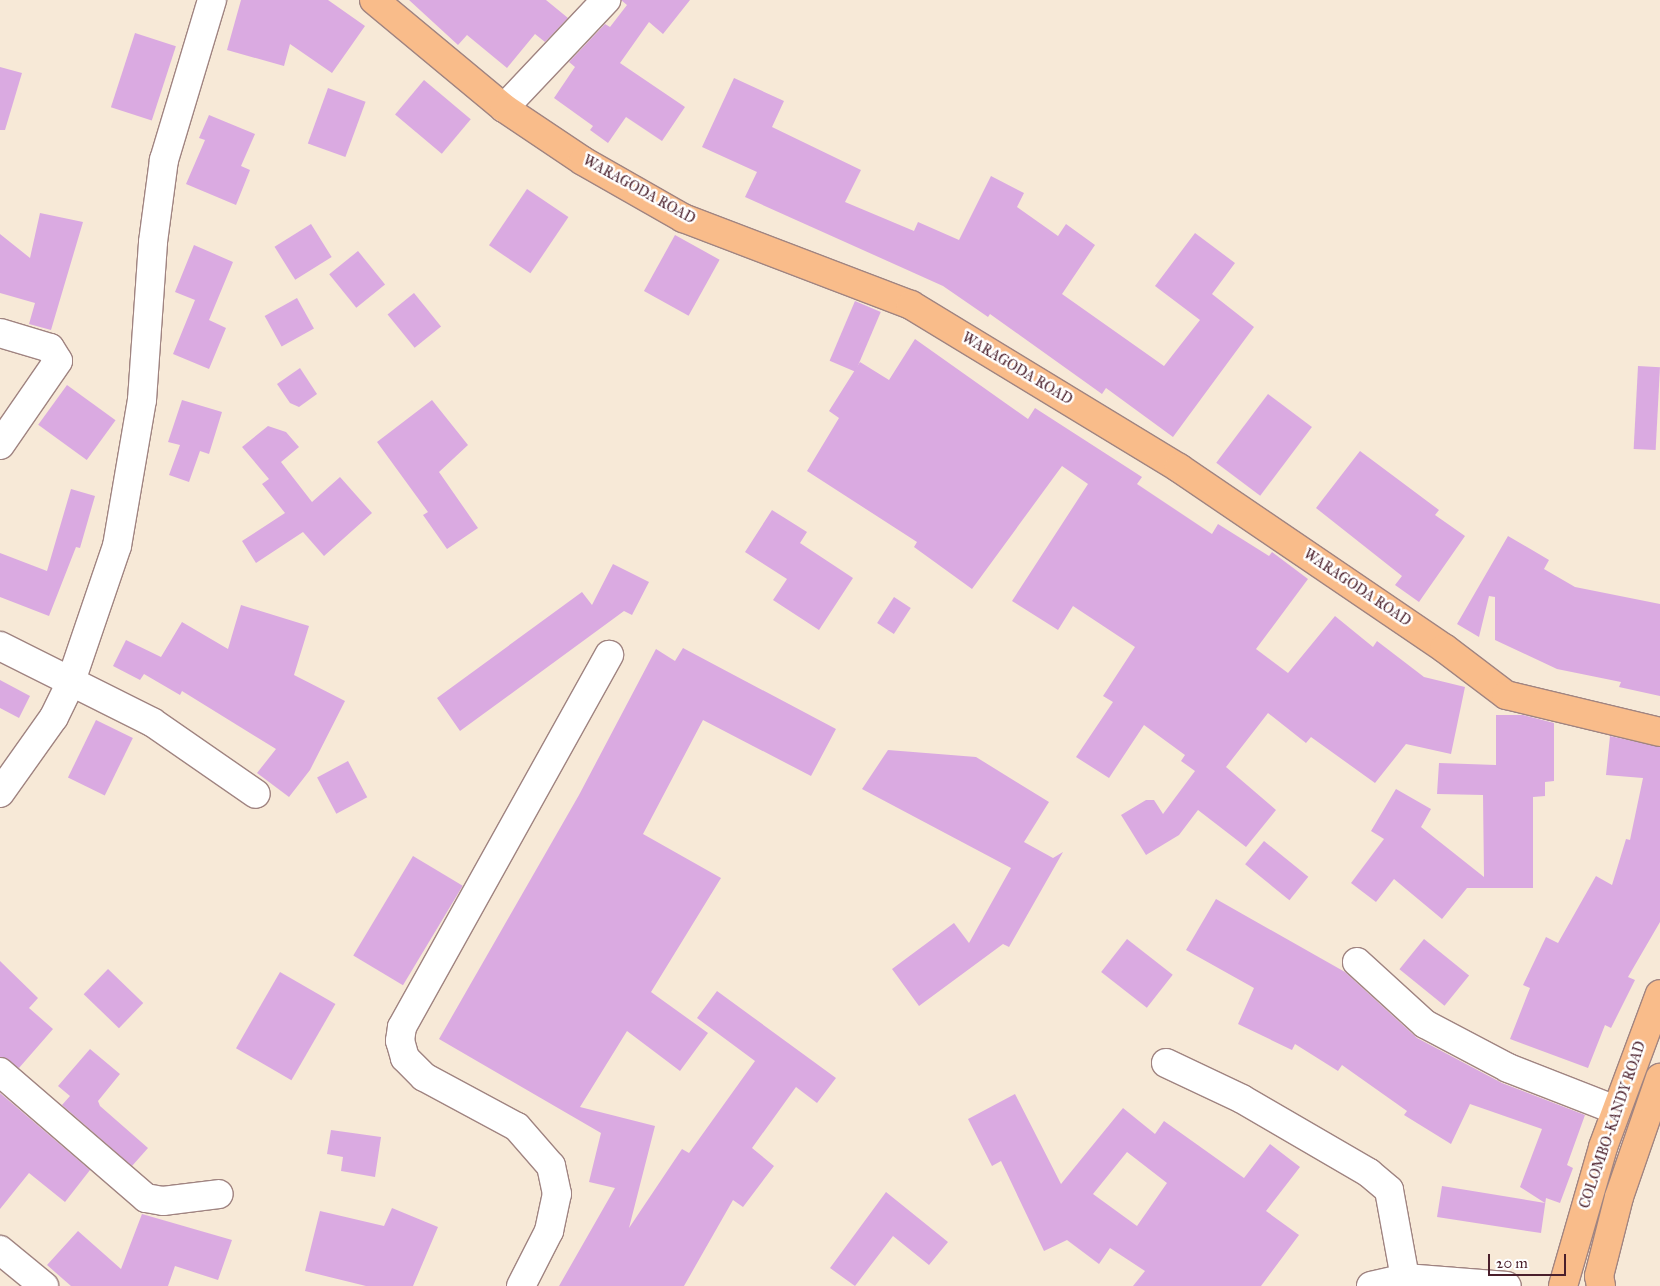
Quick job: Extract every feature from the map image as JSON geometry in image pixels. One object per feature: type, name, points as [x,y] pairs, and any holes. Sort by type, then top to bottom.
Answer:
[{"type":"main road","name":"WARAGODA ROAD","points":[[374,0],[504,108],[583,161],[684,218],[911,305],[1179,468],[1436,642],[1506,695],[1660,732]]},
{"type":"main road","name":"COLOMBO-KANDY ROAD","points":[[1563,1286],[1616,1110],[1660,994]]},
{"type":"main road","name":"COLOMBO-KANDY ROAD","points":[[1601,1286],[1600,1276],[1619,1198],[1660,1078]]},
{"type":"street","points":[[0,793],[54,716],[70,684],[117,546],[142,400],[153,242],[164,160],[212,0]]},
{"type":"street","points":[[504,108],[606,0]]},
{"type":"street","points":[[0,333],[50,348],[58,361],[0,445]]},
{"type":"street","points":[[0,646],[70,684],[152,722],[256,794]]},
{"type":"street","points":[[521,1286],[549,1231],[557,1194],[551,1166],[517,1127],[424,1077],[405,1058],[400,1041],[402,1027],[609,655]]},
{"type":"street","points":[[1357,962],[1425,1024],[1508,1068],[1616,1110]]},
{"type":"street","points":[[1166,1063],[1242,1099],[1382,1185],[1396,1213],[1405,1278]]},
{"type":"street","points":[[0,1072],[146,1198],[163,1201],[219,1194]]},
{"type":"street","points":[[0,1250],[44,1286]]},
{"type":"street","points":[[1371,1286],[1405,1278],[1507,1286]]},
{"type":"building","points":[[241,0],[328,0],[365,26],[332,73],[290,44],[284,66],[227,50]]},
{"type":"building","points":[[409,0],[546,0],[568,18],[545,42],[535,34],[507,68],[467,35],[458,45]]},
{"type":"building","points":[[621,0],[690,0],[663,34],[649,22],[620,63],[685,107],[662,141],[626,117],[608,143],[590,130],[593,126],[554,98],[575,67],[569,62],[605,24],[610,27],[627,5]]},
{"type":"building","points":[[135,33],[176,46],[152,120],[111,107]]},
{"type":"building","points":[[0,67],[22,73],[5,130],[0,130]]},
{"type":"building","points":[[734,78],[784,101],[772,127],[861,170],[845,202],[914,231],[918,222],[959,240],[991,176],[1024,193],[1017,207],[1058,236],[1066,224],[1095,245],[1062,294],[1164,366],[1200,320],[1155,286],[1195,233],[1235,263],[1212,294],[1254,327],[1173,437],[1106,388],[1102,394],[990,314],[988,317],[943,286],[745,197],[757,172],[702,147]]},
{"type":"building","points":[[424,80],[471,119],[442,154],[395,114]]},
{"type":"building","points":[[328,88],[366,102],[345,157],[308,143]]},
{"type":"building","points":[[209,115],[255,134],[241,166],[250,170],[236,205],[186,184],[205,140],[199,138]]},
{"type":"building","points":[[527,189],[568,217],[530,273],[489,245]]},
{"type":"building","points":[[40,213],[83,222],[51,330],[29,324],[35,303],[0,293],[0,234],[30,258]]},
{"type":"building","points":[[311,224],[332,257],[295,280],[275,247]]},
{"type":"building","points":[[675,235],[720,260],[689,316],[644,291]]},
{"type":"building","points":[[194,245],[233,262],[209,320],[226,328],[209,369],[173,354],[195,300],[175,292]]},
{"type":"building","points":[[358,251],[385,284],[356,308],[329,274]]},
{"type":"building","points":[[414,293],[441,326],[415,348],[388,314]]},
{"type":"building","points":[[297,298],[314,329],[282,347],[265,316]]},
{"type":"building","points":[[855,301],[881,312],[855,372],[830,361]]},
{"type":"building","points":[[915,339],[1028,419],[1035,408],[1142,477],[1137,484],[1212,534],[1218,524],[1269,556],[1272,552],[1308,579],[1256,649],[1288,673],[1335,616],[1373,647],[1377,641],[1424,677],[1465,687],[1451,754],[1406,744],[1375,783],[1311,737],[1306,743],[1268,713],[1226,767],[1276,810],[1246,847],[1198,810],[1179,835],[1146,855],[1121,815],[1146,800],[1154,800],[1163,814],[1195,771],[1181,761],[1185,755],[1144,725],[1109,778],[1076,757],[1113,702],[1103,696],[1135,647],[1073,606],[1058,630],[1012,601],[1088,484],[1062,466],[972,589],[914,547],[917,542],[807,471],[839,418],[829,411],[860,362],[889,380]]},
{"type":"building","points":[[1638,366],[1660,367],[1656,450],[1634,449]]},
{"type":"building","points":[[300,368],[317,394],[299,407],[290,403],[277,384]]},
{"type":"building","points":[[67,385],[116,420],[87,460],[38,425]]},
{"type":"building","points":[[1268,394],[1312,427],[1260,496],[1216,463]]},
{"type":"building","points":[[182,400],[222,412],[209,454],[200,451],[189,482],[169,475],[180,445],[168,442]]},
{"type":"building","points":[[432,400],[468,445],[439,472],[478,528],[447,549],[423,515],[428,512],[377,442]]},
{"type":"building","points":[[268,426],[286,432],[299,447],[281,462],[312,502],[340,477],[372,513],[324,556],[303,532],[256,563],[242,541],[285,513],[262,484],[269,479],[242,447]]},
{"type":"building","points":[[1360,451],[1439,510],[1435,515],[1465,536],[1419,602],[1395,585],[1402,576],[1316,508]]},
{"type":"building","points":[[71,489],[95,496],[80,548],[76,547],[49,616],[0,597],[0,553],[47,571]]},
{"type":"building","points":[[772,510],[807,532],[800,543],[853,578],[819,630],[773,600],[787,579],[745,552]]},
{"type":"building","points":[[1508,536],[1549,560],[1544,569],[1575,587],[1660,604],[1660,696],[1619,687],[1621,682],[1557,669],[1495,640],[1495,597],[1489,596],[1479,637],[1457,624]]},
{"type":"building","points":[[613,564],[649,582],[632,615],[624,611],[460,731],[437,698],[582,592],[592,605]]},
{"type":"building","points":[[894,597],[911,608],[894,634],[877,623]]},
{"type":"building","points":[[241,605],[309,626],[294,675],[345,701],[310,770],[289,797],[257,773],[276,749],[182,691],[180,695],[144,674],[140,680],[113,666],[126,640],[161,657],[182,622],[228,649]]},
{"type":"building","points":[[683,648],[836,729],[811,776],[703,720],[643,834],[721,878],[651,992],[708,1033],[680,1071],[627,1031],[580,1107],[655,1126],[629,1228],[682,1149],[689,1153],[755,1061],[697,1018],[717,991],[836,1078],[817,1103],[796,1087],[752,1148],[774,1166],[743,1207],[733,1200],[684,1286],[559,1286],[615,1188],[589,1182],[601,1133],[439,1039],[579,795],[656,649],[675,661]]},
{"type":"building","points":[[0,680],[30,696],[19,718],[0,708]]},
{"type":"building","points":[[1496,715],[1523,715],[1554,723],[1554,781],[1545,782],[1545,796],[1533,797],[1533,888],[1467,888],[1442,919],[1394,879],[1376,902],[1351,883],[1384,839],[1371,831],[1396,789],[1431,809],[1421,827],[1484,877],[1483,795],[1437,794],[1439,763],[1496,765]]},
{"type":"building","points":[[96,720],[133,738],[105,795],[68,778]]},
{"type":"building","points":[[1610,736],[1660,747],[1660,922],[1628,977],[1635,980],[1611,1028],[1605,1025],[1588,1068],[1510,1039],[1530,988],[1523,985],[1546,937],[1558,943],[1596,876],[1612,885],[1626,839],[1630,840],[1643,778],[1606,775]]},
{"type":"building","points":[[888,750],[976,757],[1049,802],[1024,842],[1053,858],[1063,852],[1009,947],[1003,944],[919,1006],[892,969],[954,923],[969,943],[1011,868],[862,789]]},
{"type":"building","points":[[348,761],[367,797],[336,814],[317,777]]},
{"type":"building","points":[[1264,841],[1308,877],[1289,900],[1245,864]]},
{"type":"building","points":[[413,856],[463,886],[403,985],[353,955]]},
{"type":"building","points":[[1216,899],[1345,972],[1417,1038],[1502,1083],[1585,1115],[1567,1165],[1573,1168],[1560,1203],[1546,1198],[1541,1233],[1437,1217],[1442,1186],[1545,1203],[1520,1187],[1542,1129],[1470,1104],[1451,1144],[1404,1115],[1407,1111],[1342,1065],[1338,1071],[1295,1044],[1292,1050],[1238,1024],[1254,988],[1186,950]]},
{"type":"building","points":[[1127,939],[1173,975],[1147,1008],[1101,972]]},
{"type":"building","points":[[1424,939],[1469,976],[1445,1006],[1399,969]]},
{"type":"building","points":[[0,961],[38,998],[29,1008],[53,1029],[19,1068],[0,1057]]},
{"type":"building","points":[[108,969],[143,1003],[119,1028],[84,994]]},
{"type":"building","points":[[280,972],[335,1004],[291,1080],[236,1048]]},
{"type":"building","points":[[90,1049],[120,1074],[98,1101],[100,1106],[148,1148],[132,1166],[62,1105],[70,1096],[58,1086]]},
{"type":"building","points":[[0,1093],[90,1170],[65,1202],[29,1173],[0,1209]]},
{"type":"building","points":[[1015,1094],[1061,1184],[1123,1108],[1155,1134],[1164,1121],[1244,1178],[1270,1144],[1300,1167],[1266,1211],[1299,1235],[1261,1286],[1133,1286],[1145,1271],[1110,1248],[1099,1264],[1067,1240],[1044,1251],[1001,1161],[992,1166],[968,1119]],"holes":[[[1127,1152],[1167,1183],[1137,1226],[1093,1194]]]},
{"type":"building","points":[[331,1130],[381,1137],[375,1177],[341,1171],[343,1157],[327,1154]]},
{"type":"building","points":[[886,1192],[948,1242],[929,1265],[893,1236],[855,1286],[830,1268]]},
{"type":"building","points":[[392,1208],[438,1227],[413,1286],[366,1286],[305,1271],[320,1211],[384,1226]]},
{"type":"building","points":[[142,1214],[232,1240],[218,1280],[175,1266],[168,1286],[71,1286],[47,1265],[78,1231],[121,1269]]}]
